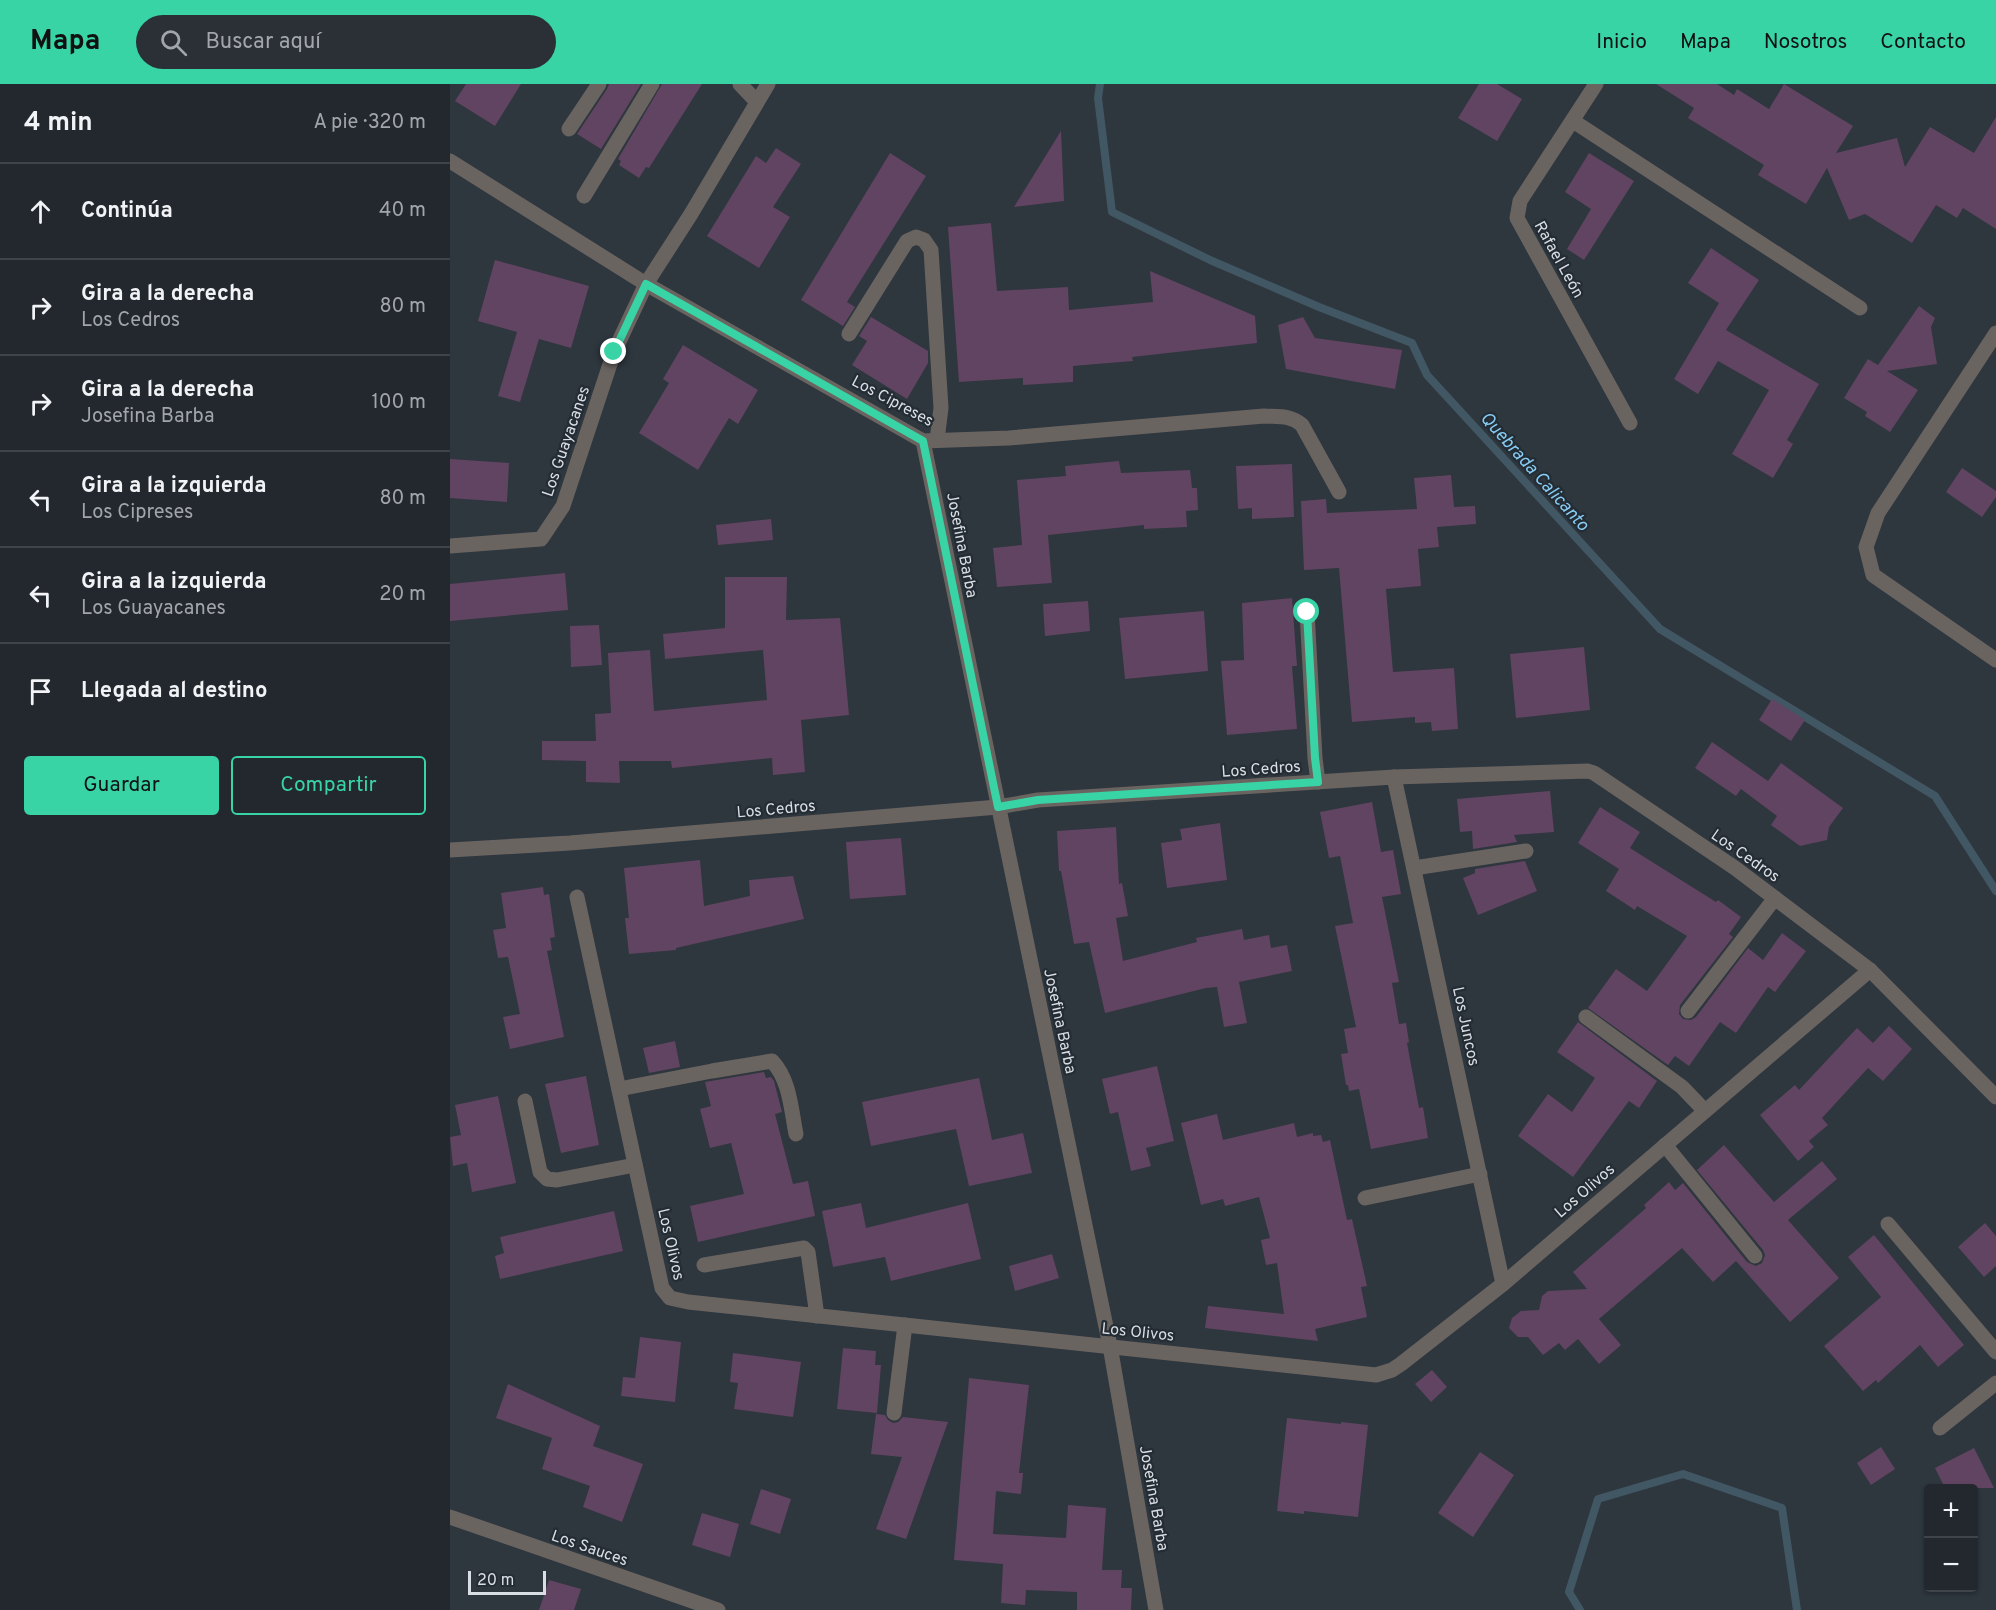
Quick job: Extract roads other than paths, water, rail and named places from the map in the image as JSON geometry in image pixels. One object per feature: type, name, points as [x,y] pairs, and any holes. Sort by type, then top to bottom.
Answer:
[{"type":"street","points":[[569,129],[599,84]]},
{"type":"street","points":[[584,196],[652,84]]},
{"type":"street","points":[[740,84],[757,102]]},
{"type":"street","name":"Los Guayacanes","points":[[450,546],[541,539],[563,507],[614,352],[646,284],[691,214],[768,84]]},
{"type":"street","name":"Rafael León","points":[[1596,84],[1520,201],[1517,218],[1630,423]]},
{"type":"street","points":[[1573,121],[1860,308]]},
{"type":"street","name":"Los Cipreses","points":[[450,161],[646,284],[930,441],[1008,438],[1264,416],[1284,417],[1295,419],[1302,425],[1339,492]]},
{"type":"street","name":"Josefina Barba","points":[[849,334],[907,241],[916,237],[924,240],[931,250],[941,408],[930,441],[998,807],[1110,1346],[1156,1610]]},
{"type":"street","points":[[1993,343],[1878,513],[1866,547],[1873,575],[1996,660]]},
{"type":"street","points":[[1307,612],[1318,782]]},
{"type":"street","name":"Los Cedros","points":[[450,850],[582,842],[998,807],[1038,800],[1394,777],[1591,772],[1735,868],[1870,970],[1996,1097]]},
{"type":"street","name":"Los Juncos","points":[[1394,777],[1503,1284]]},
{"type":"street","points":[[1414,868],[1526,851]]},
{"type":"street","name":"Los Olivos","points":[[577,897],[662,1288],[670,1298],[688,1302],[1376,1375],[1392,1370],[1401,1364],[1503,1284],[1870,970]]},
{"type":"street","points":[[1688,1011],[1775,898]]},
{"type":"street","points":[[1586,1017],[1682,1087],[1705,1111]]},
{"type":"street","points":[[619,1089],[772,1061],[786,1081],[796,1134]]},
{"type":"street","points":[[525,1101],[540,1172],[547,1179],[557,1180],[635,1165]]},
{"type":"street","points":[[1665,1144],[1755,1256]]},
{"type":"street","points":[[1365,1198],[1480,1174]]},
{"type":"street","points":[[1888,1224],[1996,1352]]},
{"type":"street","points":[[704,1265],[804,1248],[808,1252],[817,1316]]},
{"type":"street","points":[[894,1413],[904,1325]]},
{"type":"street","points":[[1940,1428],[1996,1383]]},
{"type":"street","name":"Los Sauces","points":[[450,1517],[718,1610]]},
{"type":"waterway","name":"Quebrada Calicanto","points":[[1100,84],[1098,98],[1112,212],[1210,260],[1319,307],[1412,343],[1427,375],[1660,629],[1935,796],[1996,891]]},
{"type":"waterway","points":[[1580,1610],[1569,1592],[1598,1499],[1683,1474],[1782,1508],[1797,1610]]}]
